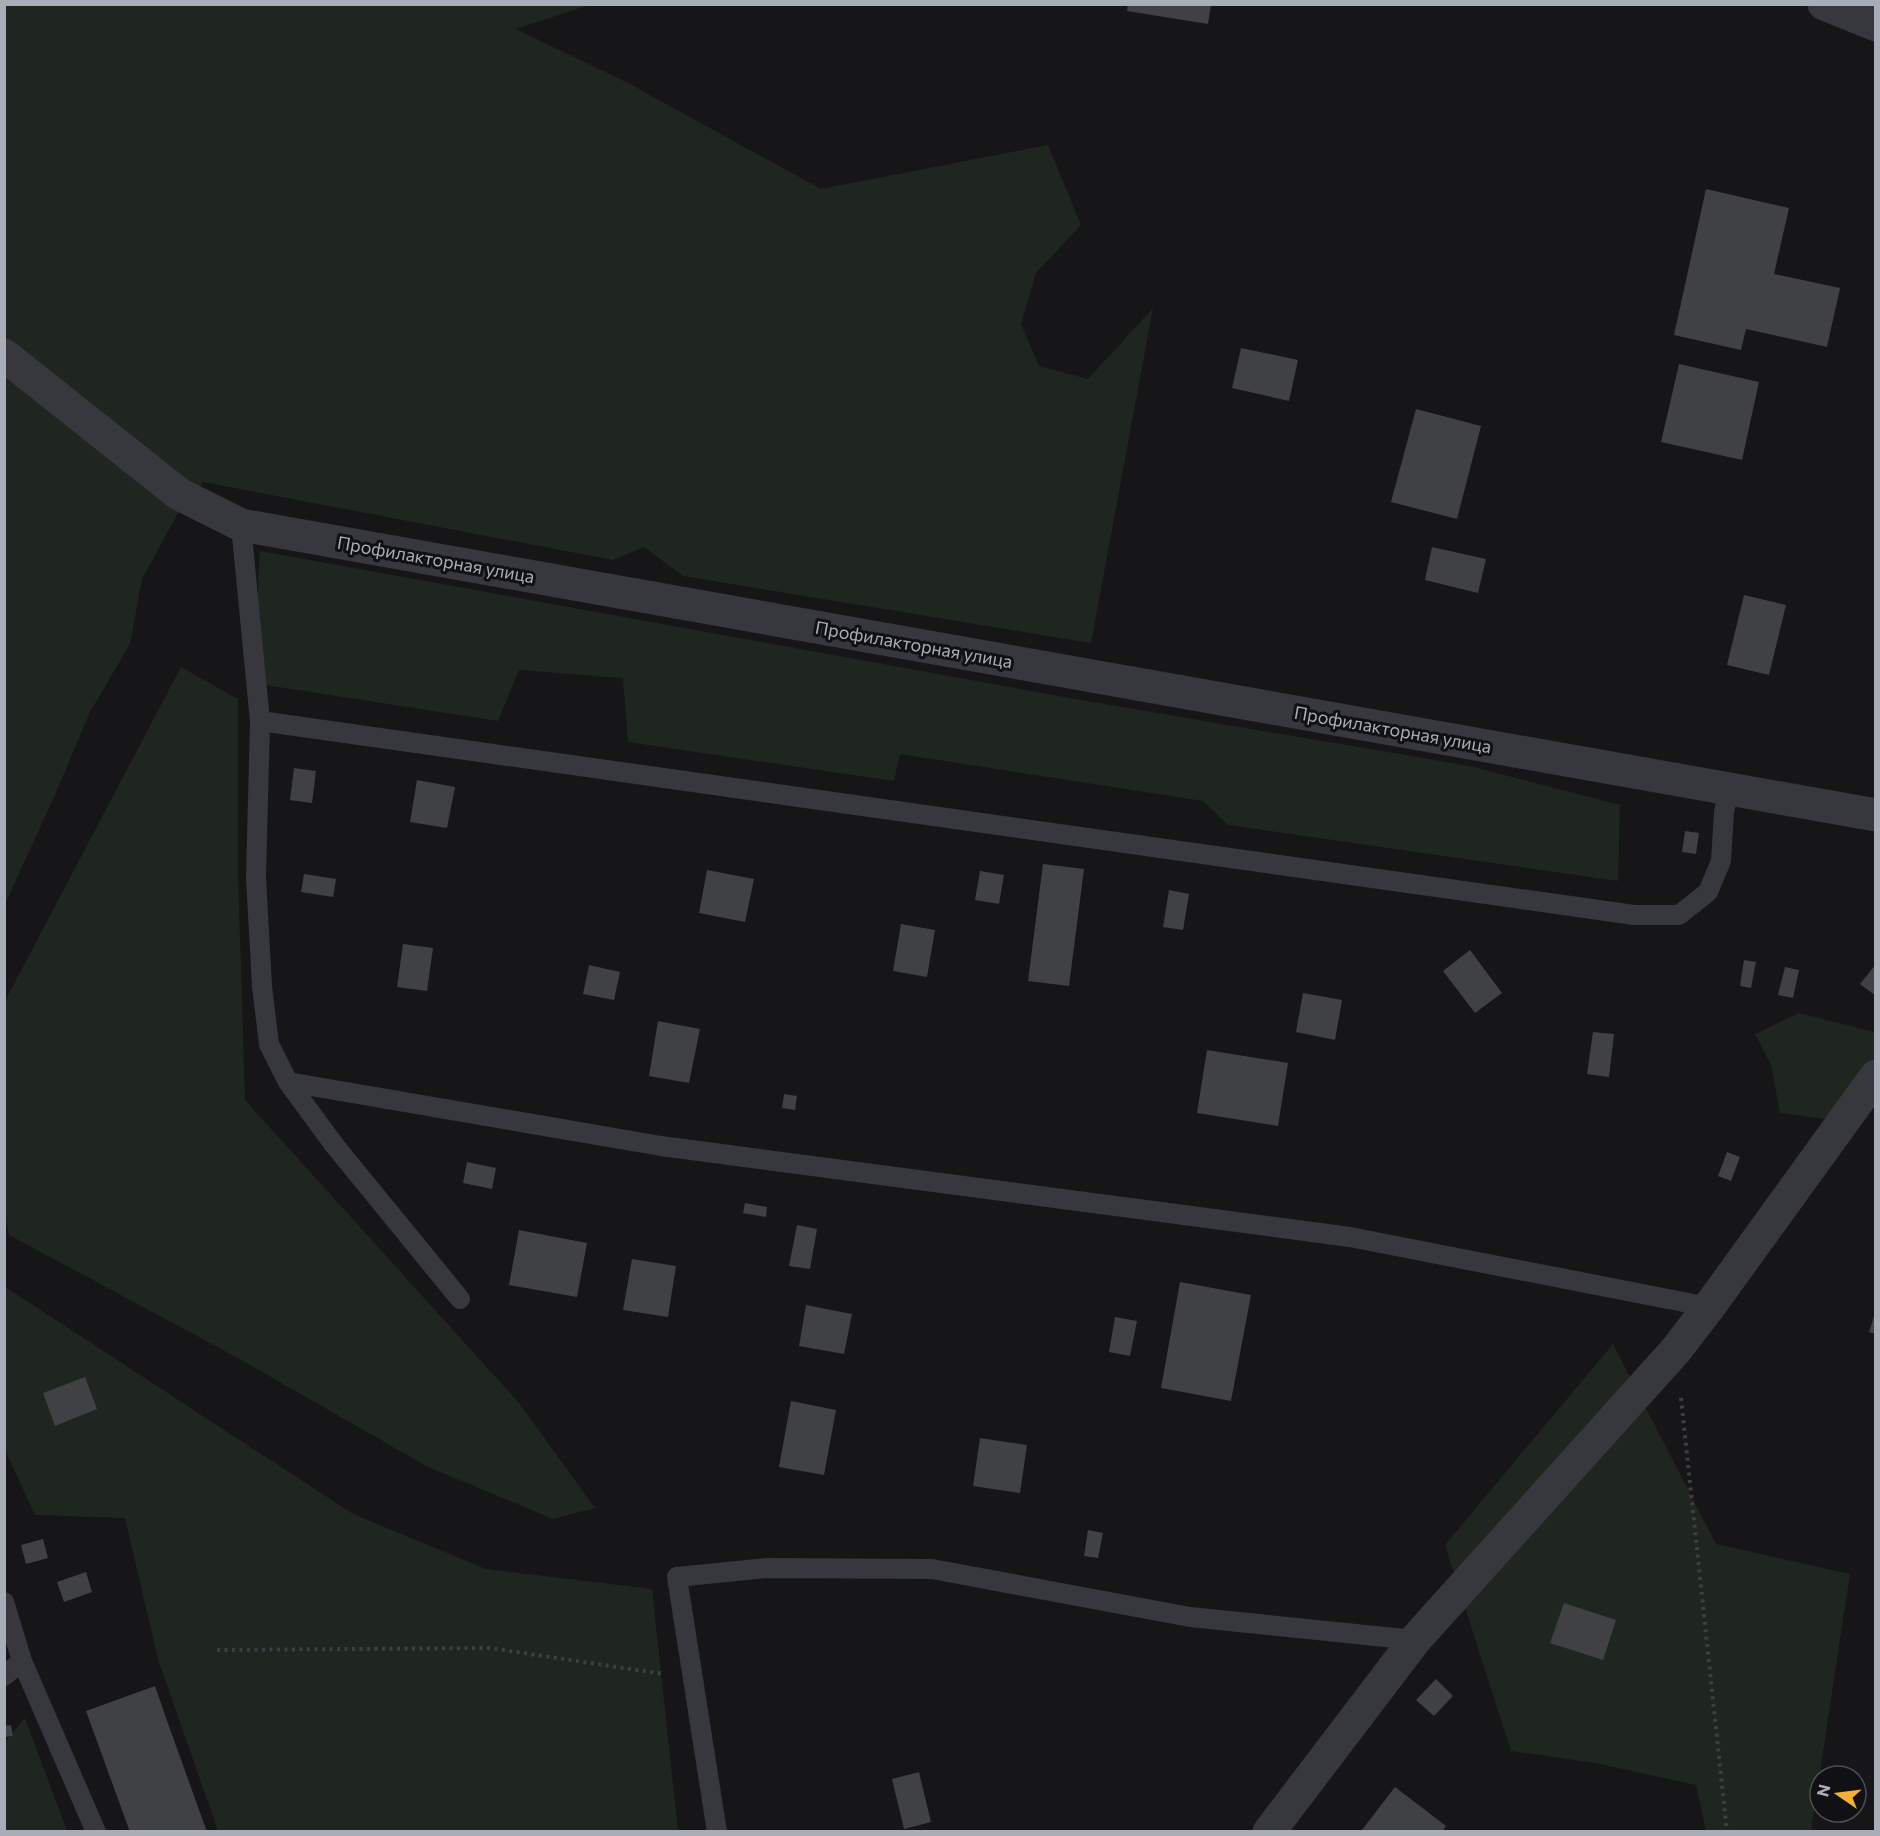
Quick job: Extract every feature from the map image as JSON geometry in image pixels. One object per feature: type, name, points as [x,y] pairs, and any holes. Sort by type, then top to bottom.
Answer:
[{"type":"street","points":[[1824,4],[1875,25]]},
{"type":"street","name":"Профилакторная улица","points":[[4,355],[179,494],[241,525],[1875,815]]},
{"type":"street","points":[[1269,1832],[1415,1640],[1676,1350],[1875,1076]]},
{"type":"lane","points":[[241,525],[260,721],[256,878],[262,986],[269,1044],[288,1082],[335,1146],[460,1299]]},
{"type":"lane","points":[[260,721],[1634,915],[1679,915],[1708,892],[1721,861],[1724,812],[1729,789]]},
{"type":"lane","points":[[288,1082],[661,1146],[1350,1237],[1709,1307]]},
{"type":"lane","points":[[717,1832],[677,1577],[766,1568],[932,1569],[1190,1617],[1415,1640]]},
{"type":"lane","points":[[4,1602],[22,1662],[96,1832]]},
{"type":"lane","points":[[4,1676],[22,1662]]},
{"type":"path","points":[[1676,1350],[1727,1832]]},
{"type":"path","points":[[217,1650],[490,1648],[691,1677]]},
{"type":"shaded area","points":[[4,5],[589,5],[516,29],[628,83],[821,189],[1048,145],[1081,225],[1036,273],[1021,324],[1039,366],[1088,379],[1153,308],[1091,643],[683,576],[644,547],[613,560],[203,482],[178,513],[142,579],[130,644],[90,712],[5,904]]},
{"type":"shaded area","points":[[260,551],[1081,700],[1470,766],[1620,805],[1618,881],[1228,825],[1203,801],[900,754],[894,781],[628,742],[623,678],[519,670],[498,721],[253,683]]},
{"type":"shaded area","points":[[181,667],[238,699],[238,872],[245,1100],[519,1403],[595,1508],[553,1519],[428,1467],[238,1358],[9,1235],[4,1212],[5,1001]]},
{"type":"shaded area","points":[[1799,1013],[1875,1032],[1875,1096],[1825,1119],[1780,1113],[1771,1065],[1755,1034]]},
{"type":"shaded area","points":[[7,1288],[353,1514],[486,1569],[652,1589],[678,1831],[218,1831],[158,1659],[125,1518],[35,1515],[5,1450],[4,1289]]},
{"type":"shaded area","points":[[1613,1344],[1716,1544],[1850,1574],[1821,1764],[1808,1764],[1808,1824],[1812,1824],[1811,1831],[1706,1831],[1696,1785],[1595,1763],[1511,1751],[1445,1545]]},
{"type":"shaded area","points":[[25,1718],[67,1831],[5,1832],[5,1742]]},
{"type":"building","points":[[1128,4],[1211,4],[1208,24],[1127,11]]},
{"type":"building","points":[[1706,189],[1789,208],[1774,274],[1840,288],[1827,347],[1746,329],[1741,350],[1674,335]]},
{"type":"building","points":[[1241,348],[1298,360],[1289,401],[1232,388]]},
{"type":"building","points":[[1679,364],[1759,382],[1742,460],[1661,442]]},
{"type":"building","points":[[1416,409],[1481,426],[1457,519],[1391,502]]},
{"type":"building","points":[[1432,547],[1486,559],[1478,593],[1425,580]]},
{"type":"building","points":[[1744,595],[1786,605],[1769,675],[1727,665]]},
{"type":"building","points":[[294,768],[316,771],[312,803],[290,800]]},
{"type":"building","points":[[417,780],[455,787],[447,828],[410,822]]},
{"type":"building","points":[[1685,831],[1699,833],[1696,854],[1682,852]]},
{"type":"building","points":[[1043,864],[1084,869],[1069,986],[1028,981]]},
{"type":"building","points":[[707,870],[754,879],[745,922],[699,913]]},
{"type":"building","points":[[980,871],[1004,875],[999,904],[975,900]]},
{"type":"building","points":[[304,874],[336,879],[333,897],[301,892]]},
{"type":"building","points":[[1169,890],[1189,894],[1183,930],[1163,927]]},
{"type":"building","points":[[901,924],[935,930],[927,977],[893,971]]},
{"type":"building","points":[[403,944],[433,948],[427,991],[397,987]]},
{"type":"building","points":[[1470,950],[1502,993],[1475,1013],[1443,971]]},
{"type":"building","points":[[1744,960],[1756,962],[1751,988],[1740,986]]},
{"type":"building","points":[[1876,964],[1876,996],[1860,984]]},
{"type":"building","points":[[589,965],[620,972],[614,1000],[583,994]]},
{"type":"building","points":[[1785,967],[1799,970],[1793,998],[1778,995]]},
{"type":"building","points":[[1303,993],[1342,1000],[1335,1040],[1296,1032]]},
{"type":"building","points":[[658,1021],[700,1029],[689,1083],[649,1076]]},
{"type":"building","points":[[1593,1032],[1614,1034],[1609,1077],[1587,1074]]},
{"type":"building","points":[[1207,1050],[1288,1063],[1278,1126],[1197,1113]]},
{"type":"building","points":[[784,1094],[797,1096],[795,1110],[782,1108]]},
{"type":"building","points":[[1727,1152],[1740,1157],[1731,1181],[1718,1176]]},
{"type":"building","points":[[467,1162],[496,1168],[492,1189],[463,1183]]},
{"type":"building","points":[[745,1203],[767,1207],[766,1217],[743,1213]]},
{"type":"building","points":[[797,1225],[817,1229],[810,1269],[789,1266]]},
{"type":"building","points":[[519,1230],[587,1243],[577,1297],[509,1285]]},
{"type":"building","points":[[632,1259],[676,1266],[668,1317],[623,1310]]},
{"type":"building","points":[[1180,1282],[1251,1295],[1231,1401],[1161,1388]]},
{"type":"building","points":[[806,1305],[852,1314],[844,1354],[799,1346]]},
{"type":"building","points":[[1876,1313],[1876,1334],[1869,1332]]},
{"type":"building","points":[[1115,1317],[1137,1321],[1130,1356],[1109,1352]]},
{"type":"building","points":[[85,1377],[97,1409],[55,1426],[43,1393]]},
{"type":"building","points":[[791,1401],[836,1410],[824,1475],[779,1467]]},
{"type":"building","points":[[980,1438],[1027,1445],[1020,1493],[973,1486]]},
{"type":"building","points":[[1088,1530],[1103,1533],[1098,1558],[1084,1556]]},
{"type":"building","points":[[43,1539],[48,1558],[26,1564],[21,1545]]},
{"type":"building","points":[[86,1572],[92,1592],[64,1602],[57,1582]]},
{"type":"building","points":[[1564,1603],[1616,1620],[1603,1660],[1550,1643]]},
{"type":"building","points":[[1436,1679],[1453,1696],[1434,1716],[1416,1700]]},
{"type":"building","points":[[155,1686],[207,1832],[130,1832],[86,1711]]},
{"type":"building","points":[[11,1725],[13,1736],[4,1737],[4,1726]]},
{"type":"building","points":[[919,1772],[931,1822],[904,1829],[892,1779]]},
{"type":"building","points":[[1395,1787],[1446,1826],[1442,1832],[1362,1830]]}]
